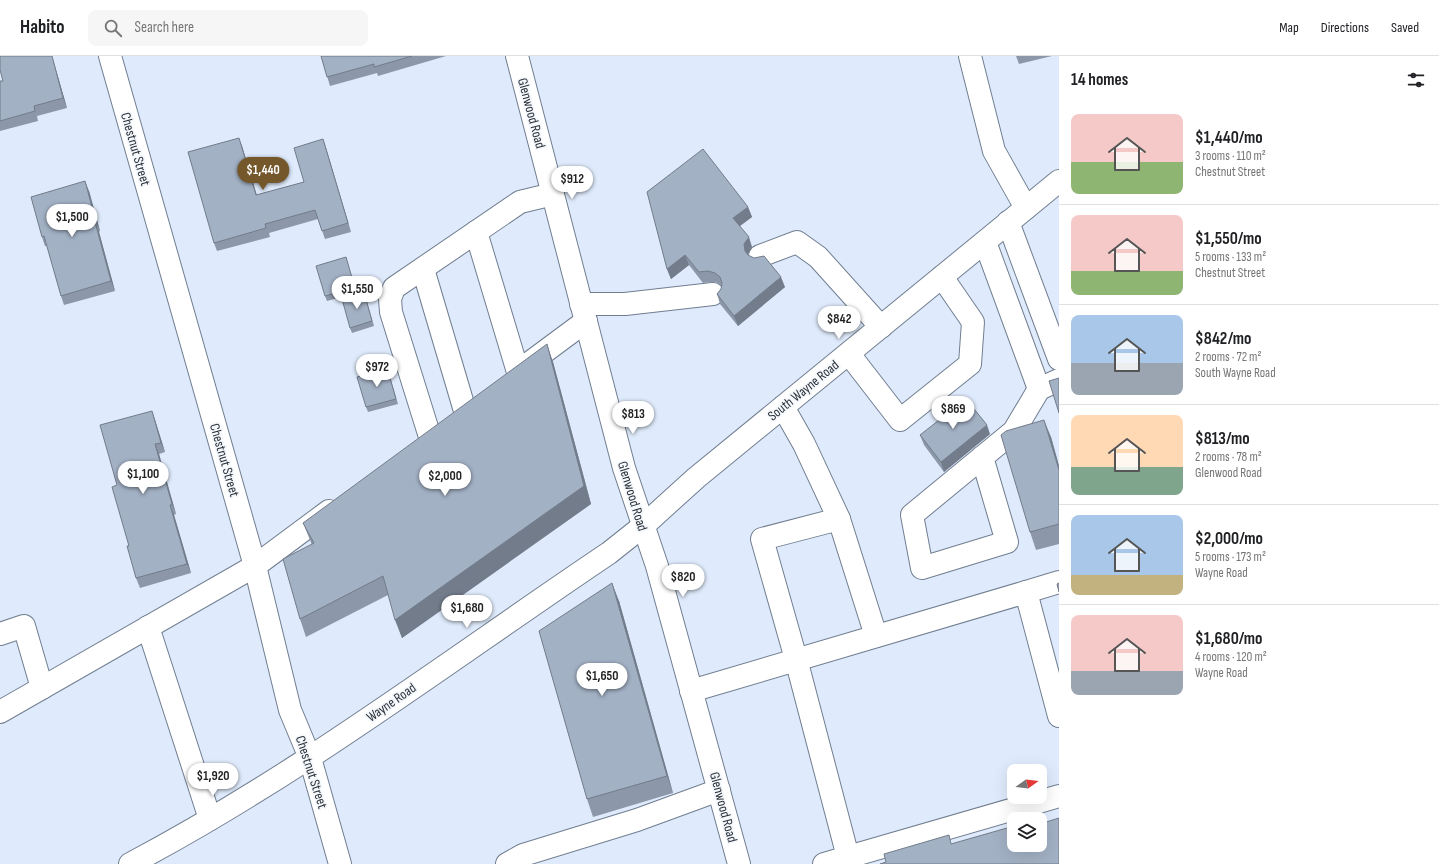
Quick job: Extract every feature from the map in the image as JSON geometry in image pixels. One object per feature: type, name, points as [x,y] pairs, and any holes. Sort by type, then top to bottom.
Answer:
[{"type":"street","name":"Chestnut Street","points":[[110,56],[255,566],[290,710],[310,758],[340,864]]},
{"type":"street","name":"Glenwood Road","points":[[518,56],[624,468],[642,526],[657,566],[739,864]]},
{"type":"street","points":[[970,56],[994,151],[1026,208]]},
{"type":"street","name":"South Wayne Road","points":[[642,526],[696,478],[1059,181]]},
{"type":"street","points":[[483,398],[424,442],[391,312],[390,299],[394,288],[520,202],[553,194]]},
{"type":"street","points":[[1008,222],[1059,359]]},
{"type":"street","points":[[476,232],[518,372]]},
{"type":"street","points":[[760,256],[798,242],[818,257],[881,327]]},
{"type":"street","points":[[982,457],[1007,542],[922,568],[912,515],[982,457],[1014,431],[1049,384],[985,242]]},
{"type":"street","points":[[423,269],[465,411]]},
{"type":"street","points":[[849,354],[900,420],[970,364],[973,322],[942,277]]},
{"type":"street","points":[[500,385],[518,372],[584,313],[625,304],[713,294]]},
{"type":"street","points":[[783,407],[804,444],[839,519],[876,636]]},
{"type":"street","points":[[0,712],[255,566],[348,497]]},
{"type":"street","points":[[839,519],[762,540],[796,659],[848,857]]},
{"type":"street","name":"Wayne Road","points":[[130,864],[310,758],[609,553],[642,526]]},
{"type":"street","points":[[691,691],[1059,582]]},
{"type":"street","points":[[1026,592],[1059,716]]},
{"type":"street","points":[[0,634],[24,626],[42,688]]},
{"type":"street","points":[[148,627],[210,818]]},
{"type":"street","points":[[519,861],[719,790]]},
{"type":"street","points":[[824,864],[1059,796]]},
{"type":"building","points":[[0,56],[52,56],[63,98],[34,106],[35,111],[0,121],[0,81],[3,81],[0,70]]},
{"type":"building","points":[[321,56],[412,56],[374,67],[374,64],[327,77]]},
{"type":"building","points":[[239,138],[256,195],[304,182],[294,148],[323,139],[348,223],[322,231],[315,210],[265,224],[266,228],[214,243],[188,152]]},
{"type":"building","points":[[703,149],[748,207],[733,218],[749,237],[744,244],[745,251],[748,255],[754,258],[764,256],[781,277],[734,316],[717,294],[721,289],[722,283],[720,277],[715,273],[708,271],[699,272],[685,255],[667,269],[647,192]]},
{"type":"building","points":[[85,181],[111,281],[61,296],[31,197]]},
{"type":"building","points":[[346,257],[355,288],[325,296],[316,266]]},
{"type":"building","points":[[364,292],[372,321],[350,328],[342,299]]},
{"type":"building","points":[[547,344],[584,486],[395,620],[383,576],[300,619],[283,559],[314,543],[303,523]]},
{"type":"building","points":[[387,368],[396,399],[366,407],[357,377]]},
{"type":"building","points":[[1059,378],[1059,413],[1049,381]]},
{"type":"building","points":[[966,399],[987,425],[941,462],[920,435]]},
{"type":"building","points":[[152,411],[161,443],[155,444],[172,504],[170,505],[187,564],[136,578],[127,546],[129,546],[112,487],[117,485],[100,425]]},
{"type":"building","points":[[1044,420],[1059,470],[1059,524],[1030,532],[1001,435],[1006,431]]},
{"type":"building","points":[[612,583],[667,776],[587,799],[539,631]]},
{"type":"building","points":[[1059,818],[1059,864],[880,864],[886,862],[884,854],[949,835],[951,844],[1007,828],[1007,852],[1047,852],[1047,822]]}]
